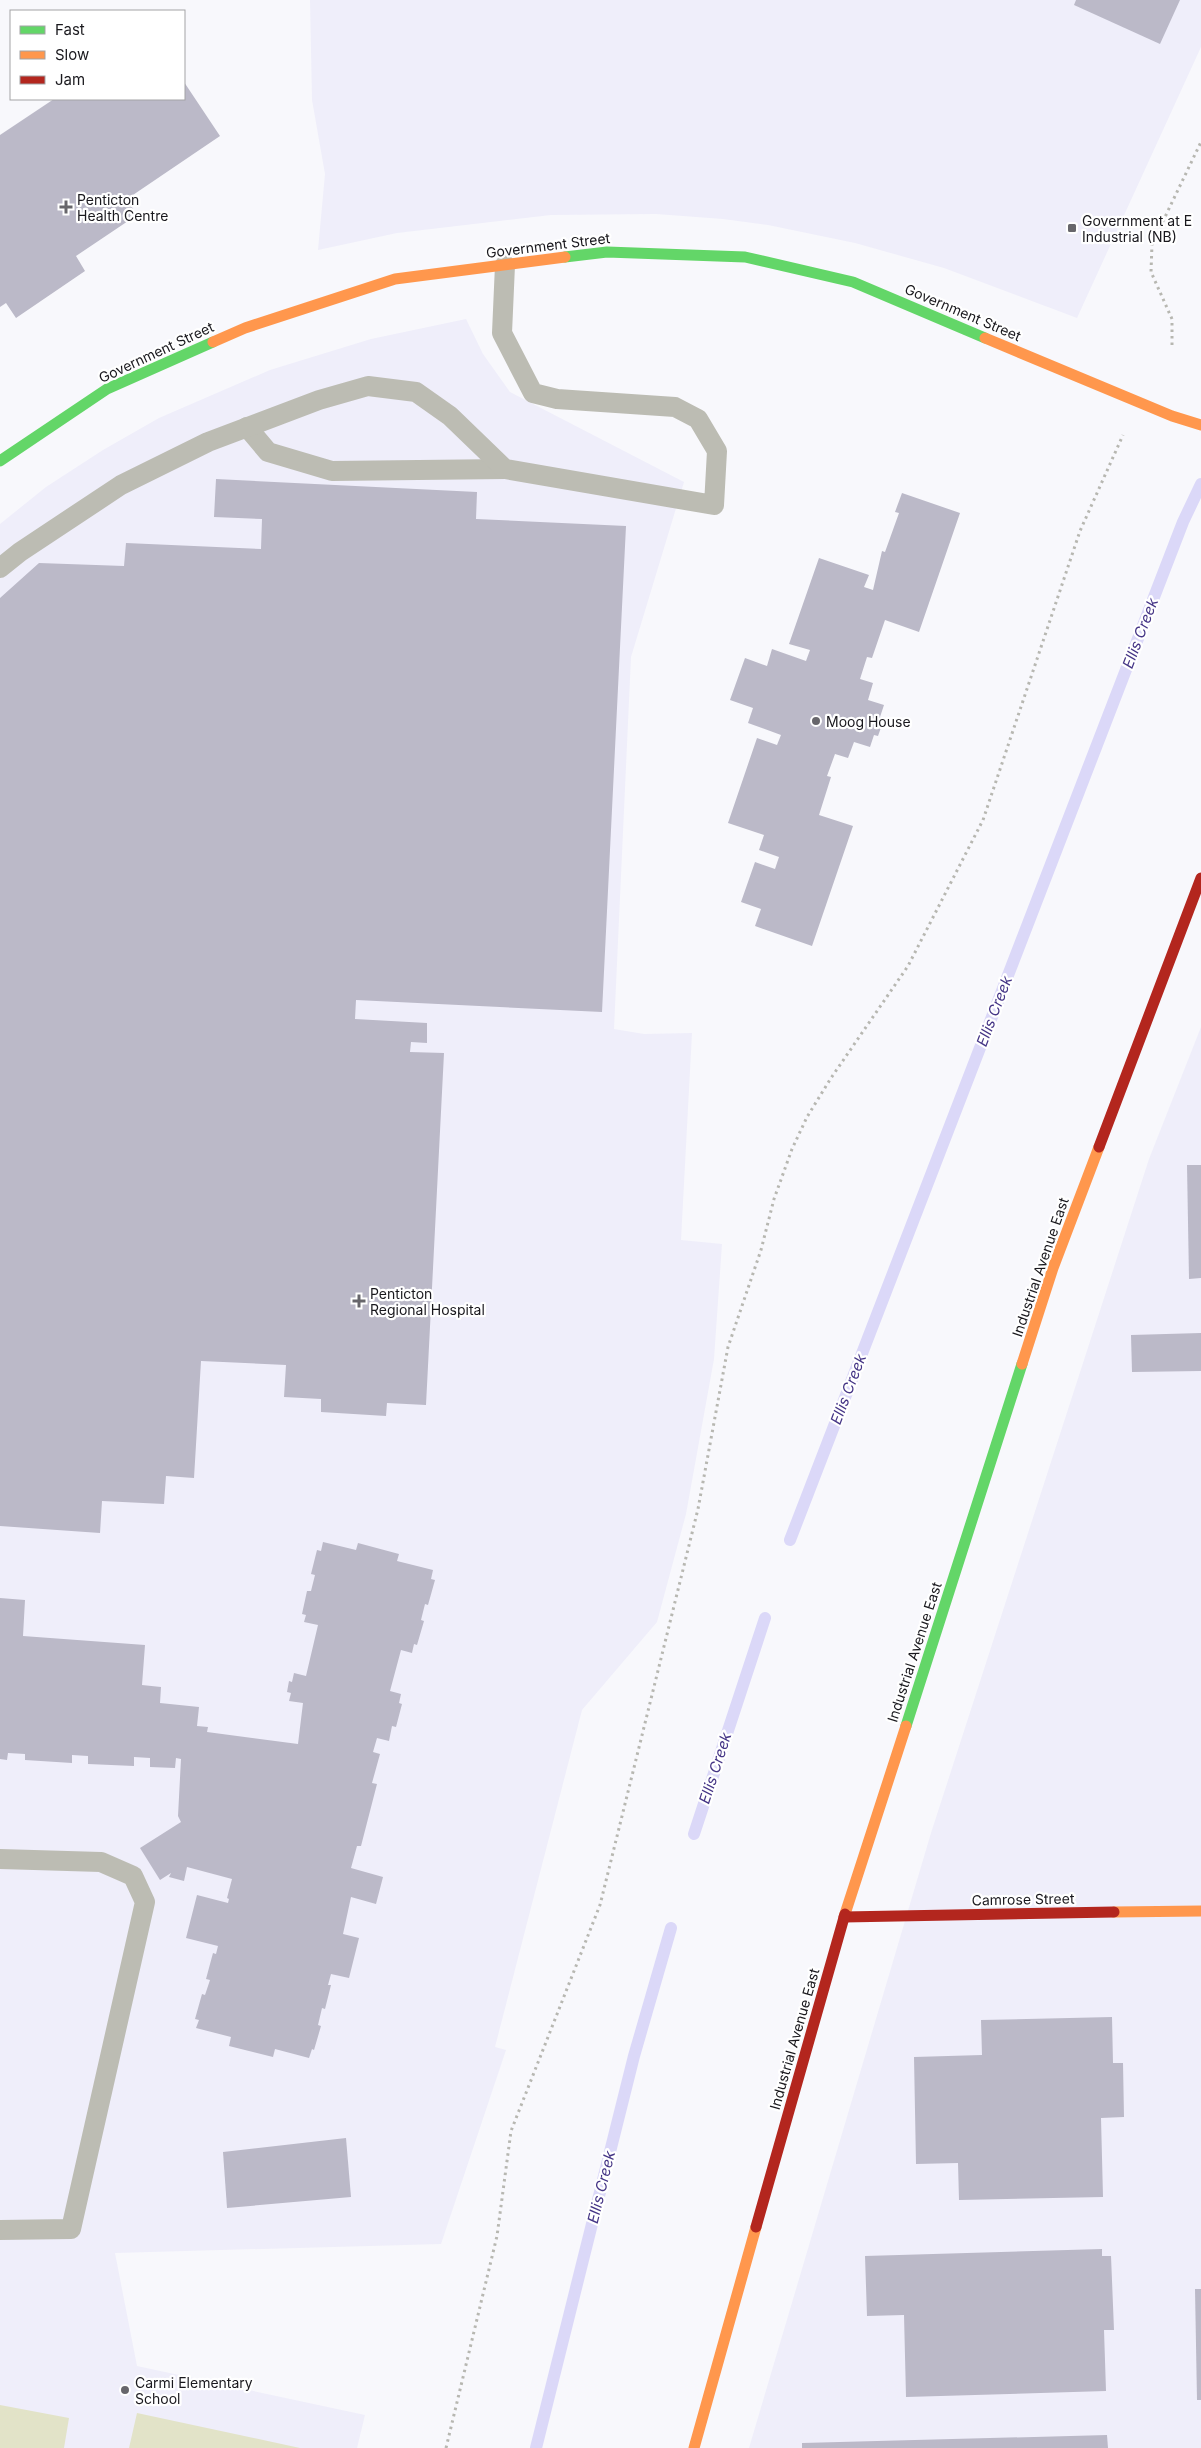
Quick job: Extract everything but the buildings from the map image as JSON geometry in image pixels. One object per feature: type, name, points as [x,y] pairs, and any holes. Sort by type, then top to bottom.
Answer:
[{"type":"street","name":"Government Street","points":[[0,461],[107,389],[245,328],[395,279],[608,252],[745,257],[854,282],[1172,416],[1201,425]]},
{"type":"street","name":"Industrial Avenue East","points":[[694,2448],[844,1916],[1053,1268],[1201,878]]},
{"type":"street","name":"Camrose Street","points":[[844,1916],[1201,1911]]},
{"type":"lane","points":[[247,427],[268,452],[332,471],[505,469],[714,505],[716,451],[698,419],[675,407],[557,399],[533,393],[502,333],[505,265]]},
{"type":"lane","points":[[0,568],[20,552],[122,485],[208,442],[319,400],[368,386],[416,392],[450,416],[505,469]]},
{"type":"lane","points":[[0,1859],[101,1862],[134,1876],[144,1902],[71,2229],[0,2230]]},
{"type":"path","points":[[1172,345],[1172,319],[1151,272],[1152,244],[1201,142]]},
{"type":"path","points":[[446,2448],[496,2236],[511,2131],[600,1905],[698,1509],[728,1347],[761,1250],[774,1199],[792,1149],[807,1117],[831,1078],[908,966],[983,820],[1080,531],[1124,434]]},
{"type":"shaded area","points":[[310,0],[1201,0],[1201,47],[1077,318],[944,268],[855,243],[768,225],[723,219],[656,214],[551,215],[397,233],[318,250],[325,174],[312,100]]},
{"type":"shaded area","name":"Penticton Regional Hospital","points":[[466,319],[483,354],[510,392],[684,482],[631,657],[614,1029],[644,1034],[692,1033],[681,1240],[722,1244],[714,1359],[686,1514],[657,1622],[582,1710],[495,2047],[506,2050],[441,2244],[115,2253],[137,2366],[365,2415],[357,2448],[0,2448],[0,524],[46,487],[103,450],[159,418],[270,370],[371,339]]},
{"type":"shaded area","points":[[1201,1027],[1201,2448],[749,2448],[931,1833],[1149,1159]]},
{"type":"green space","points":[[0,2405],[69,2418],[64,2448],[0,2448]]},
{"type":"green space","points":[[137,2413],[300,2448],[129,2448]]},
{"type":"waterway","name":"Ellis Creek","points":[[790,1540],[1183,522],[1201,484]]},
{"type":"waterway","name":"Ellis Creek","points":[[694,1834],[765,1618]]},
{"type":"waterway","name":"Ellis Creek","points":[[536,2448],[634,2056],[671,1928]]},
{"type":"traffic: fast","points":[[565,257],[607,252],[745,257],[853,282],[985,338]]},
{"type":"traffic: fast","points":[[0,461],[107,389],[213,342]]},
{"type":"traffic: fast","points":[[906,1726],[1022,1364]]},
{"type":"traffic: slow","points":[[213,342],[245,328],[395,279],[565,257]]},
{"type":"traffic: slow","points":[[985,338],[1172,416],[1201,425]]},
{"type":"traffic: slow","points":[[1022,1364],[1053,1268],[1099,1147]]},
{"type":"traffic: slow","points":[[845,1914],[906,1726]]},
{"type":"traffic: slow","points":[[1114,1912],[1201,1911]]},
{"type":"traffic: slow","points":[[694,2448],[756,2227]]},
{"type":"traffic: jam","points":[[1099,1147],[1201,878]]},
{"type":"traffic: jam","points":[[844,1917],[1114,1912]]},
{"type":"traffic: jam","points":[[756,2227],[845,1914]]},
{"type":"place","name":"Penticton Health Centre","points":[[66,207]]},
{"type":"place","name":"Government at E Industrial (NB)","points":[[1072,228]]},
{"type":"place","name":"Moog House","points":[[816,721]]},
{"type":"place","name":"Penticton Regional Hospital","points":[[359,1301]]},
{"type":"place","name":"Carmi Elementary School","points":[[125,2390]]}]
